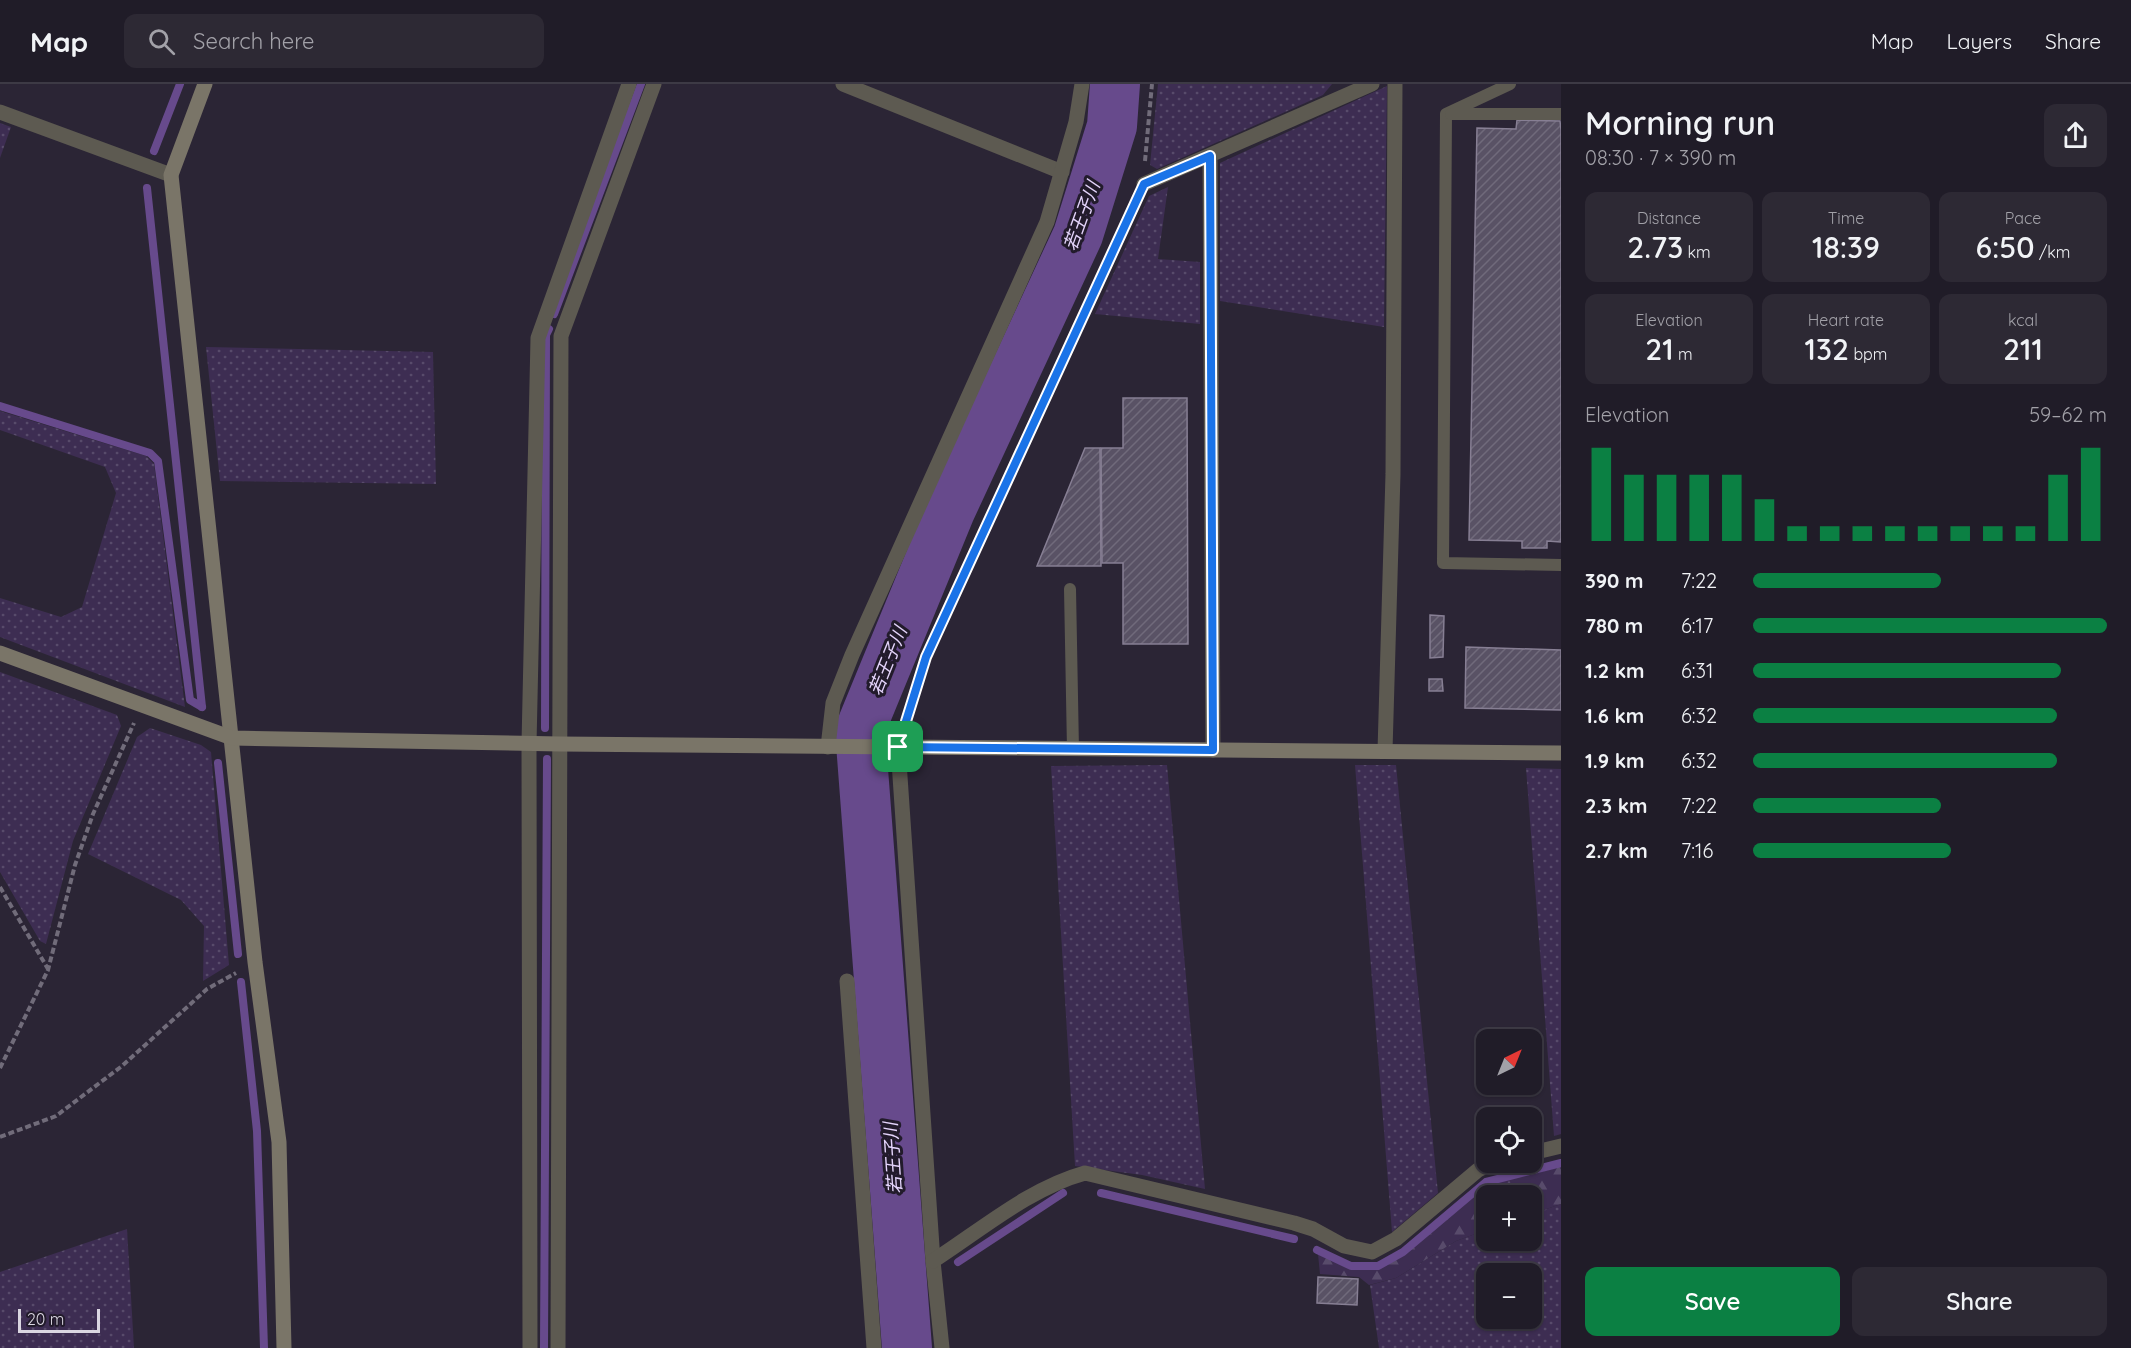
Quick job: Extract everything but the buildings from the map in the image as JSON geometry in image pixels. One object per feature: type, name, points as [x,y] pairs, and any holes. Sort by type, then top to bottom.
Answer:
[{"type":"street","points":[[205,84],[171,175],[255,962],[279,1142],[284,1348]]},
{"type":"street","points":[[530,1348],[529,744],[538,338],[628,84]]},
{"type":"street","points":[[558,1348],[561,336],[654,84]]},
{"type":"street","points":[[843,84],[1062,172]]},
{"type":"street","points":[[834,747],[833,702],[1042,233],[1076,122],[1082,84]]},
{"type":"street","points":[[1144,184],[1372,84]]},
{"type":"street","points":[[1385,751],[1393,474],[1395,84]]},
{"type":"street","points":[[0,112],[171,175]]},
{"type":"street","points":[[1210,156],[1213,750]]},
{"type":"street","points":[[0,653],[232,738],[529,744],[1561,753]]},
{"type":"street","points":[[894,747],[933,1261],[942,1348]]},
{"type":"street","points":[[847,981],[874,1348]]},
{"type":"street","points":[[1542,1151],[1561,1146]]},
{"type":"street","points":[[933,1261],[1044,1188],[1085,1173],[1294,1223],[1313,1229],[1344,1246],[1372,1252],[1396,1239],[1476,1172]]},
{"type":"lane","points":[[1446,114],[1510,84]]},
{"type":"lane","points":[[1446,114],[1561,114]]},
{"type":"lane","points":[[1446,114],[1443,563],[1561,565]]},
{"type":"lane","points":[[1070,589],[1073,750]]},
{"type":"path","points":[[894,747],[926,657],[1144,184],[1152,84]]},
{"type":"path","points":[[0,1068],[48,970],[75,864],[93,814],[142,705]]},
{"type":"path","points":[[0,887],[48,970]]},
{"type":"path","points":[[0,1137],[56,1116],[122,1066],[207,989],[255,962]]},
{"type":"green space","points":[[1158,84],[1332,84],[1323,95],[1157,169],[1150,165]]},
{"type":"green space","points":[[1387,86],[1384,327],[1220,301],[1220,163]]},
{"type":"green space","points":[[0,123],[11,127],[0,158]]},
{"type":"green space","points":[[1168,187],[1158,259],[1200,262],[1200,324],[1095,314],[1149,196]]},
{"type":"green space","points":[[206,347],[433,352],[436,484],[220,481]]},
{"type":"green space","points":[[0,411],[146,456],[154,464],[185,707],[0,637],[0,598],[61,617],[82,607],[116,493],[105,467],[0,430]]},
{"type":"green space","points":[[0,672],[117,715],[121,726],[73,841],[46,944],[40,941],[0,872]]},
{"type":"green space","points":[[150,728],[201,745],[211,752],[229,965],[203,981],[204,926],[181,900],[88,854],[137,737]]},
{"type":"green space","points":[[1167,765],[1205,1189],[1142,1175],[1075,1166],[1051,766]]},
{"type":"green space","points":[[1355,765],[1396,765],[1438,1193],[1392,1232]]},
{"type":"green space","points":[[1526,768],[1561,769],[1561,1134],[1554,1136]]},
{"type":"green space","points":[[1561,1166],[1561,1204],[1542,1211],[1542,1185],[1488,1185],[1508,1176],[1542,1173],[1542,1170]]},
{"type":"green space","points":[[1476,1195],[1476,1234],[1456,1241],[1396,1278],[1369,1285],[1359,1277],[1320,1274],[1318,1254],[1351,1269],[1379,1267],[1404,1253]]},
{"type":"green space","points":[[1561,1204],[1561,1348],[1379,1348],[1370,1285],[1396,1278],[1456,1241],[1476,1234],[1476,1251],[1542,1251],[1542,1211]]},
{"type":"green space","points":[[127,1229],[134,1348],[0,1348],[0,1272]]},
{"type":"waterway","points":[[154,151],[180,84]]},
{"type":"waterway","points":[[554,314],[641,84]]},
{"type":"waterway","name":"若王子川","points":[[907,1348],[860,730],[950,511],[1078,235],[1112,126],[1115,84]]},
{"type":"waterway","points":[[147,188],[202,707]]},
{"type":"waterway","points":[[545,728],[546,335],[549,329]]},
{"type":"waterway","points":[[0,406],[150,453],[158,461],[190,700],[202,707]]},
{"type":"waterway","points":[[544,1348],[547,759]]},
{"type":"waterway","points":[[218,763],[238,954]]},
{"type":"waterway","points":[[241,982],[257,1131],[264,1348]]},
{"type":"waterway","points":[[1317,1250],[1351,1266],[1378,1266],[1403,1252],[1486,1182],[1561,1163]]},
{"type":"waterway","points":[[958,1262],[1063,1193]]},
{"type":"waterway","points":[[1101,1193],[1294,1239]]},
{"type":"waterway","points":[[900,1269],[915,1267]]},
{"type":"route","points":[[1210,156],[1213,750],[898,747],[926,657],[1144,184],[1210,156]]}]
